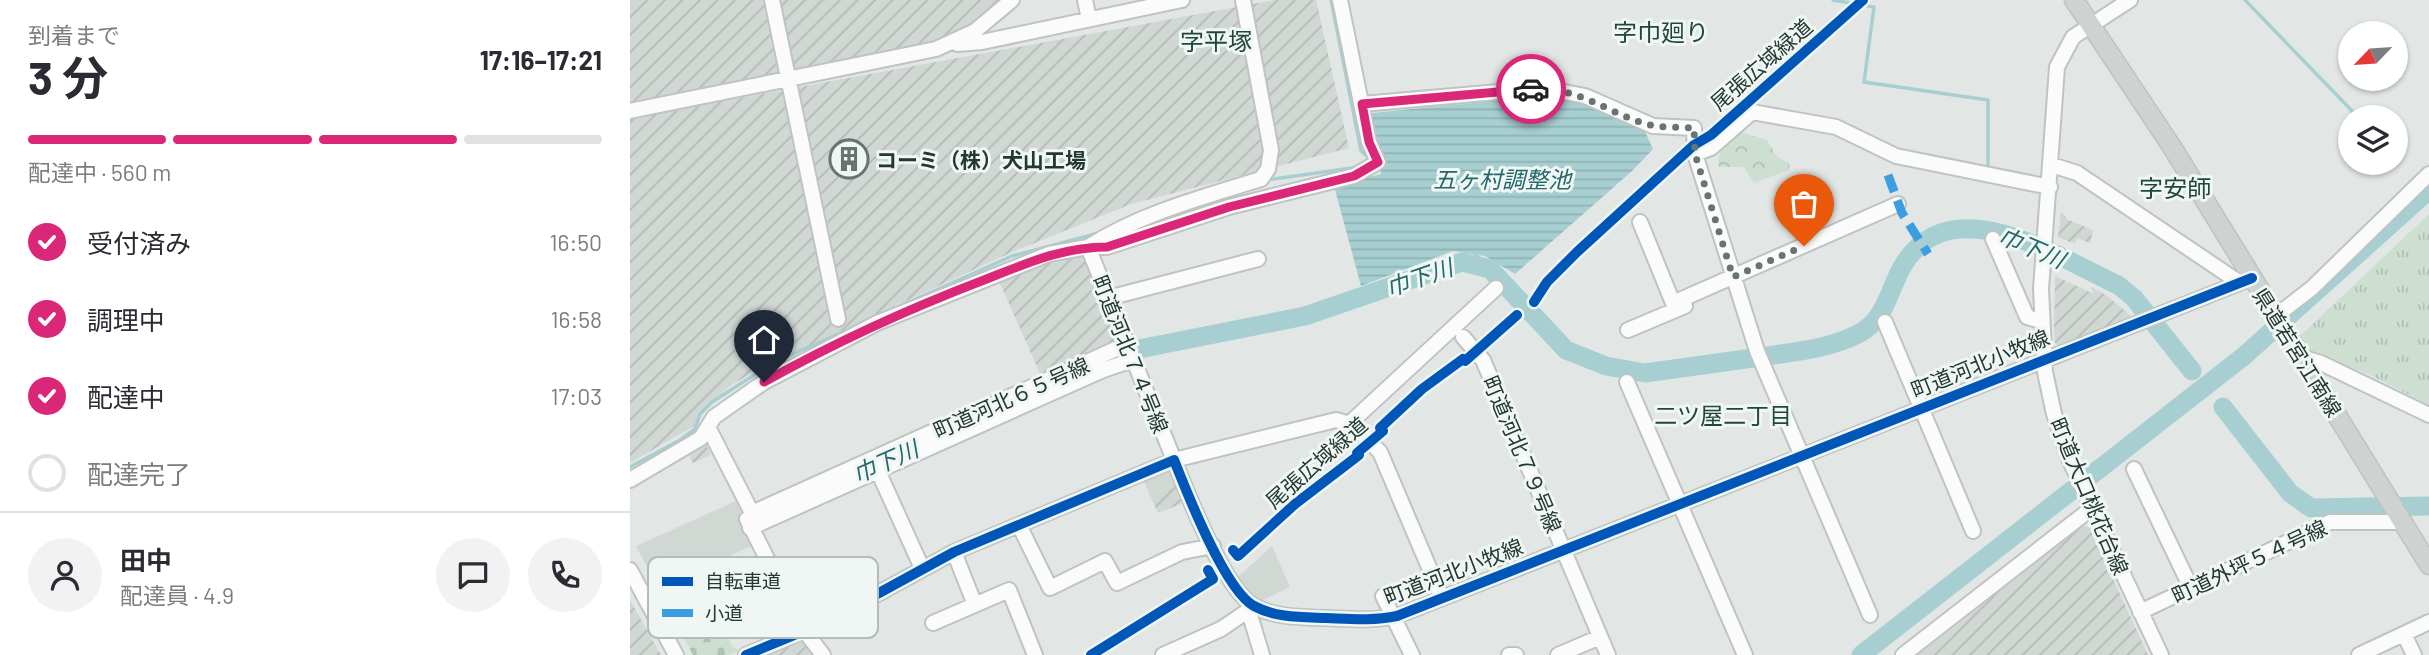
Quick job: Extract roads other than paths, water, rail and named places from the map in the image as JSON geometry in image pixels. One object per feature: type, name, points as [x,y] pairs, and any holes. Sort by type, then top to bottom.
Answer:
[{"type":"main road","name":"県道若宮江南線","points":[[2074,0],[2172,146],[2246,280],[2276,316],[2429,565]]},
{"type":"street","points":[[772,0],[838,318]]},
{"type":"street","points":[[948,45],[985,24],[1012,0]]},
{"type":"street","points":[[1085,0],[1089,19]]},
{"type":"street","points":[[630,111],[1182,0]]},
{"type":"street","points":[[1088,247],[1108,234],[1157,214],[1261,178],[1268,169],[1271,150],[1243,0]]},
{"type":"street","points":[[630,480],[706,431],[714,417],[764,382],[877,323],[1049,254],[1088,247],[1107,247],[1229,207],[1354,176],[1378,162],[1369,142],[1340,0]]},
{"type":"street","name":"町道大口桃花台線","points":[[2130,0],[2090,23],[2073,37],[2057,67],[2041,321],[2043,359],[2054,414],[2077,476],[2161,655]]},
{"type":"street","points":[[1362,104],[1544,88],[1585,96],[1653,126],[1694,128],[1695,154],[1700,172],[1760,357],[1870,615]]},
{"type":"street","points":[[1695,154],[1711,148],[1752,112],[1836,127],[1896,156],[2050,187]]},
{"type":"street","points":[[2052,165],[2077,173],[2246,280]]},
{"type":"street","points":[[2276,316],[2312,288],[2429,174]]},
{"type":"street","points":[[1671,312],[1636,222],[1673,303],[1735,280],[1900,209]]},
{"type":"street","points":[[1993,239],[2027,317],[2041,321]]},
{"type":"street","name":"町道河北７４号線","points":[[1088,247],[1174,460]]},
{"type":"street","points":[[1108,298],[1258,259]]},
{"type":"street","points":[[1628,330],[1735,280]]},
{"type":"street","name":"町道河北小牧線","points":[[1250,607],[1301,618],[1367,621],[1394,617],[2246,280]]},
{"type":"street","points":[[1354,426],[1496,288]]},
{"type":"street","points":[[1885,322],[1973,531]]},
{"type":"street","name":"町道河北７９号線","points":[[1463,337],[1483,360],[1608,655]]},
{"type":"street","points":[[754,527],[1103,370],[1130,352]]},
{"type":"street","name":"町道河北６５号線","points":[[706,431],[752,513],[1130,352]]},
{"type":"street","points":[[2301,358],[2321,363],[2429,415]]},
{"type":"street","points":[[1627,382],[1745,655]]},
{"type":"street","points":[[878,592],[954,552],[1174,460],[1336,420],[1354,426],[1380,452],[1442,598]]},
{"type":"street","points":[[706,431],[769,557]]},
{"type":"street","points":[[1174,460],[1213,546],[1250,607],[1262,655]]},
{"type":"street","points":[[2134,469],[2191,588]]},
{"type":"street","points":[[878,471],[922,568]]},
{"type":"street","points":[[1903,655],[2089,502]]},
{"type":"street","name":"町道外坪５４号線","points":[[2140,612],[2330,522],[2393,522],[2400,518]]},
{"type":"street","points":[[1019,525],[1050,588],[1105,561],[1117,583],[1182,552],[1213,546]]},
{"type":"street","points":[[954,552],[975,606]]},
{"type":"street","points":[[630,570],[648,603]]},
{"type":"street","points":[[933,623],[1009,590],[1035,655]]},
{"type":"street","points":[[1383,596],[1412,655]]},
{"type":"street","points":[[1163,655],[1221,629],[1250,607]]},
{"type":"street","points":[[2359,655],[2429,622]]},
{"type":"street","points":[[2402,635],[2407,655]]},
{"type":"street","points":[[2402,635],[2414,655]]},
{"type":"street","points":[[1558,655],[1600,637]]},
{"type":"street","points":[[667,638],[676,655]]},
{"type":"street","points":[[746,655],[788,638]]},
{"type":"street","points":[[811,638],[823,655]]},
{"type":"street","points":[[1509,655],[1516,655]]},
{"type":"water","name":"五ヶ村調整池","points":[[1545,96],[1571,96],[1643,127],[1653,149],[1632,171],[1515,274],[1485,256],[1453,251],[1361,286],[1334,186],[1381,174],[1372,113]]},
{"type":"waterway","points":[[1331,0],[1361,151],[1369,158]]},
{"type":"waterway","points":[[1833,0],[1874,7],[1864,82],[1988,100],[1988,165]]},
{"type":"waterway","points":[[2245,0],[2346,105]]},
{"type":"waterway","points":[[1267,180],[1359,167]]},
{"type":"waterway","points":[[1861,655],[2244,356],[2429,190]]},
{"type":"waterway","name":"巾下川","points":[[1086,371],[1134,350],[1305,316],[1462,262],[1490,269],[1566,350],[1606,366],[1645,373],[1823,347],[1858,334],[1874,321],[1885,305],[1901,269],[1921,244],[1946,231],[1974,229],[2004,234],[2035,245],[2118,285],[2134,298],[2192,371]]},
{"type":"waterway","points":[[630,467],[680,440],[695,429],[700,414],[712,402],[773,363],[1012,256],[1099,233]]},
{"type":"waterway","points":[[1474,253],[1490,269]]},
{"type":"waterway","name":"巾下川","points":[[2223,407],[2290,493],[2311,508],[2429,506]]},
{"type":"place","name":"コーミ（株）犬山工場","points":[[849,159]]},
{"type":"district","name":"字巾廻り","points":[[1661,31]]},
{"type":"district","name":"字平塚","points":[[1216,40]]},
{"type":"district","name":"字安師","points":[[2175,187]]},
{"type":"district","name":"二ツ屋二丁目","points":[[1723,415]]}]
